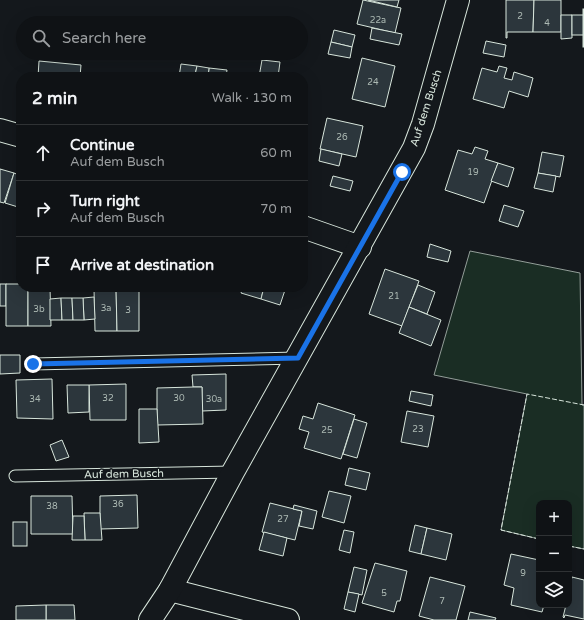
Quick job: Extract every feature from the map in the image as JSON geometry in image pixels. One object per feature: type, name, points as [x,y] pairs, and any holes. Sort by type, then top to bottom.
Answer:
[{"type":"street","name":"Auf dem Busch","points":[[150,620],[170,590],[233,472],[414,148],[423,124],[458,0]]},
{"type":"street","points":[[0,130],[16,135]]},
{"type":"street","points":[[308,230],[360,247]]},
{"type":"street","points":[[170,590],[288,620]]},
{"type":"lane","points":[[33,364],[298,358]]},
{"type":"lane","name":"Auf dem Busch","points":[[15,476],[233,472]]},
{"type":"green space","points":[[470,251],[580,273],[582,405],[584,405],[584,549],[572,547],[572,500],[536,500],[536,538],[501,530],[527,394],[434,375]]},
{"type":"building","points":[[363,0],[401,8],[395,33],[357,24]]},
{"type":"building","points":[[368,0],[399,0],[397,7]]},
{"type":"building","points":[[506,0],[534,0],[533,32],[507,32],[506,38]]},
{"type":"building","points":[[534,0],[561,0],[561,32],[533,32]]},
{"type":"building","points":[[584,9],[584,47],[583,47]]},
{"type":"building","points":[[561,15],[572,15],[572,38],[561,39]]},
{"type":"building","points":[[572,15],[583,15],[583,35],[572,35]]},
{"type":"building","points":[[372,28],[402,34],[399,45],[370,39]]},
{"type":"building","points":[[334,30],[355,35],[352,47],[331,42]]},
{"type":"building","points":[[486,41],[506,45],[504,57],[483,53]]},
{"type":"building","points":[[331,42],[352,47],[350,58],[328,54]]},
{"type":"building","points":[[362,58],[395,66],[385,107],[352,99]]},
{"type":"building","points":[[262,60],[280,62],[279,72],[260,72]]},
{"type":"building","points":[[39,61],[81,65],[80,72],[38,72]]},
{"type":"building","points":[[181,64],[197,66],[196,72],[180,72]]},
{"type":"building","points":[[197,66],[209,68],[209,72],[196,72]]},
{"type":"building","points":[[499,66],[507,68],[504,78],[512,80],[514,72],[533,78],[528,97],[509,91],[504,108],[473,99],[482,68],[497,72]]},
{"type":"building","points":[[209,68],[227,70],[227,72],[209,72]]},
{"type":"building","points":[[327,118],[363,126],[356,157],[320,149]]},
{"type":"building","points":[[475,147],[488,151],[485,159],[498,163],[484,203],[445,190],[458,150],[472,154]]},
{"type":"building","points":[[321,149],[342,154],[339,166],[319,161]]},
{"type":"building","points":[[542,152],[564,156],[560,177],[538,173]]},
{"type":"building","points":[[498,163],[514,168],[508,187],[491,181]]},
{"type":"building","points":[[0,169],[14,173],[4,203],[0,202]]},
{"type":"building","points":[[14,173],[16,174],[16,206],[5,203]]},
{"type":"building","points":[[538,173],[556,176],[553,192],[534,188]]},
{"type":"building","points":[[333,176],[353,181],[350,191],[330,186]]},
{"type":"building","points":[[504,205],[524,211],[518,227],[499,221]]},
{"type":"building","points":[[430,244],[451,251],[448,262],[427,257]]},
{"type":"building","points":[[385,269],[419,281],[402,326],[369,314]]},
{"type":"building","points":[[0,284],[6,284],[6,306],[0,306]]},
{"type":"building","points":[[6,284],[16,284],[16,292],[28,292],[28,326],[6,326]]},
{"type":"building","points":[[418,285],[435,292],[427,314],[409,307]]},
{"type":"building","points":[[28,292],[50,292],[51,326],[28,326]]},
{"type":"building","points":[[94,292],[116,292],[117,331],[95,331]]},
{"type":"building","points":[[116,292],[139,292],[139,331],[117,331]]},
{"type":"building","points":[[241,292],[263,292],[261,299]]},
{"type":"building","points":[[263,292],[284,292],[280,305],[261,299]]},
{"type":"building","points":[[94,297],[95,319],[84,320],[83,298]]},
{"type":"building","points":[[61,298],[62,320],[50,320],[50,299]]},
{"type":"building","points":[[61,298],[72,298],[73,320],[62,320]]},
{"type":"building","points":[[72,298],[83,298],[84,320],[73,320]]},
{"type":"building","points":[[409,307],[441,320],[431,346],[399,333]]},
{"type":"building","points":[[0,355],[20,355],[20,373],[0,374]]},
{"type":"building","points":[[226,374],[226,410],[202,411],[202,387],[193,387],[192,375]]},
{"type":"building","points":[[52,379],[53,419],[17,418],[16,380]]},
{"type":"building","points":[[126,384],[126,420],[90,420],[89,385]]},
{"type":"building","points":[[67,385],[89,385],[89,412],[68,413]]},
{"type":"building","points":[[202,387],[203,424],[157,425],[157,388]]},
{"type":"building","points":[[411,391],[433,395],[431,406],[409,401]]},
{"type":"building","points":[[318,403],[355,415],[341,459],[304,448],[309,432],[299,429],[303,416],[313,419]]},
{"type":"building","points":[[139,409],[157,409],[159,442],[139,443]]},
{"type":"building","points":[[407,411],[434,416],[428,447],[401,442]]},
{"type":"building","points":[[354,419],[367,423],[357,458],[343,454]]},
{"type":"building","points":[[62,440],[69,457],[56,461],[50,445]]},
{"type":"building","points":[[349,468],[370,473],[366,490],[345,485]]},
{"type":"building","points":[[329,491],[351,496],[344,523],[322,517]]},
{"type":"building","points":[[137,495],[138,528],[100,529],[100,496]]},
{"type":"building","points":[[31,496],[72,496],[73,534],[31,534]]},
{"type":"building","points":[[270,503],[302,511],[295,540],[262,532]]},
{"type":"building","points":[[294,505],[317,511],[313,529],[299,526],[302,511],[293,509]]},
{"type":"building","points":[[84,513],[100,513],[102,540],[85,540]]},
{"type":"building","points":[[73,516],[84,516],[85,540],[72,540]]},
{"type":"building","points":[[13,522],[27,522],[27,546],[13,546]]},
{"type":"building","points":[[415,525],[427,528],[421,554],[409,551]]},
{"type":"building","points":[[427,528],[452,534],[446,560],[421,554]]},
{"type":"building","points":[[344,530],[354,532],[350,553],[339,550]]},
{"type":"building","points":[[264,532],[287,538],[283,556],[259,550]]},
{"type":"building","points":[[511,554],[536,559],[536,608],[543,608],[542,612],[511,605],[514,588],[504,585]]},
{"type":"building","points":[[375,563],[407,571],[400,601],[397,601],[394,612],[362,603]]},
{"type":"building","points":[[354,567],[367,570],[362,595],[348,592]]},
{"type":"building","points":[[430,577],[465,586],[456,620],[434,620],[419,616]]},
{"type":"building","points":[[572,577],[584,580],[584,619],[565,615],[564,618],[565,608],[572,608]]},
{"type":"building","points":[[348,592],[359,594],[355,612],[344,609]]},
{"type":"building","points":[[46,605],[74,605],[75,620],[46,620]]},
{"type":"building","points":[[46,605],[46,620],[16,620],[16,606]]},
{"type":"building","points":[[470,612],[496,618],[495,620],[468,620]]},
{"type":"fence","points":[[536,538],[501,530],[527,394],[584,405]]},
{"type":"fence","points":[[572,547],[584,549]]},
{"type":"route","points":[[33,364],[298,358],[402,172]]}]
